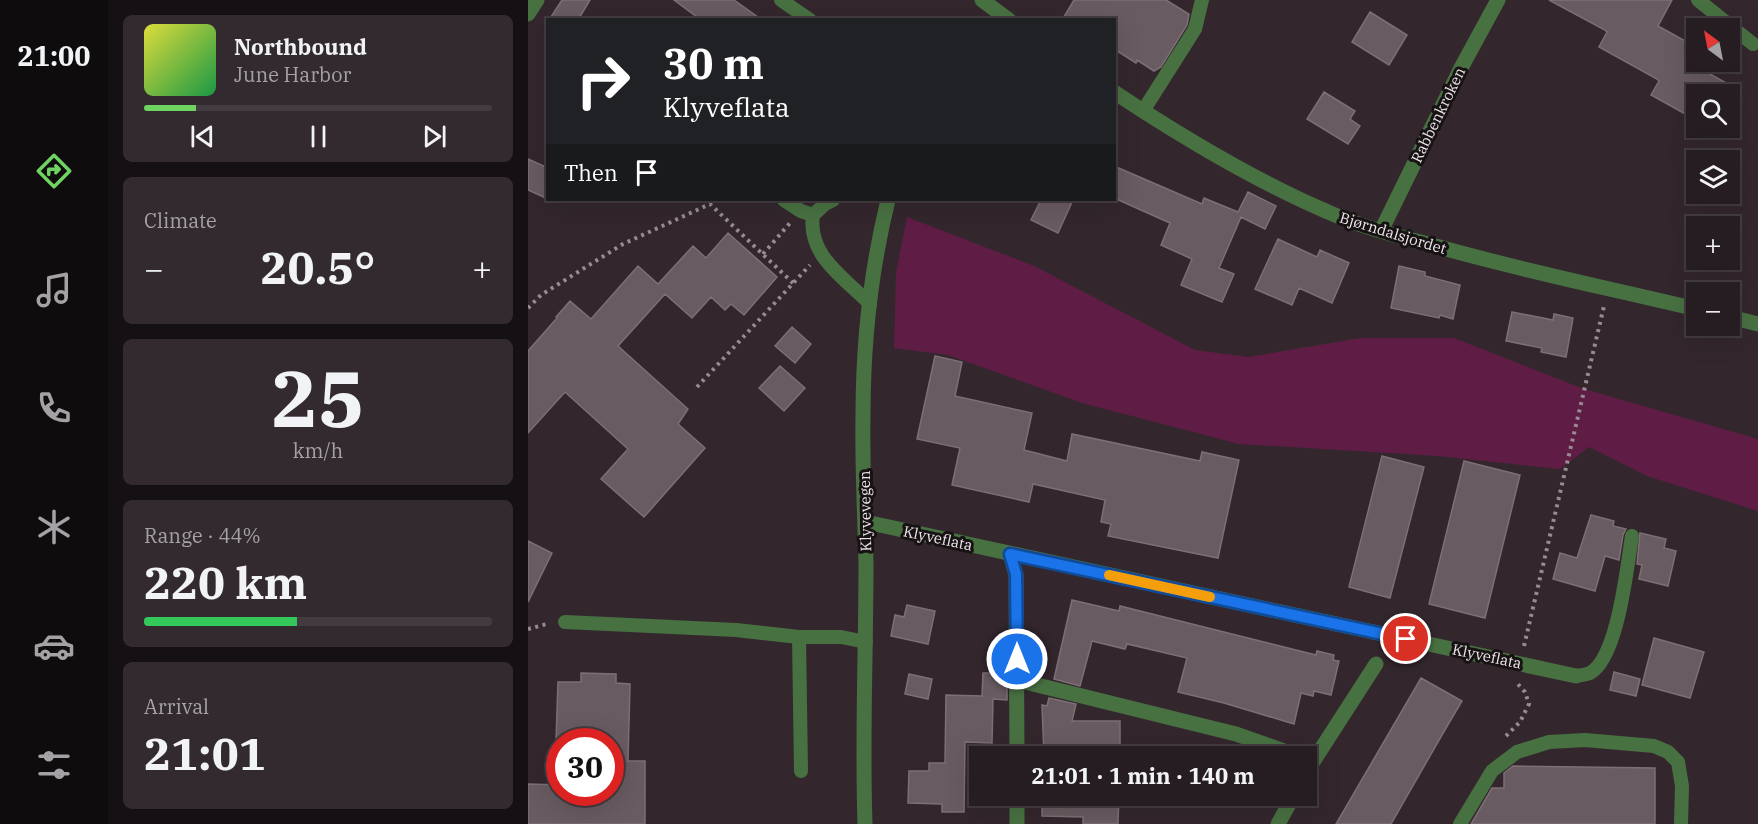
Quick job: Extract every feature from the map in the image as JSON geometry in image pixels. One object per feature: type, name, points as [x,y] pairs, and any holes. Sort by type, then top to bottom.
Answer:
[{"type":"street","points":[[528,14],[537,0]]},
{"type":"street","name":"Rabbenkroken","points":[[1381,231],[1461,68],[1498,0]]},
{"type":"street","points":[[989,7],[1006,18]]},
{"type":"street","name":"Bjørndalsjordet","points":[[1116,93],[1241,169],[1329,213],[1381,231],[1479,259],[1686,307]]},
{"type":"street","name":"Klyvevegen","points":[[865,824],[863,765],[866,522],[862,415],[870,304],[878,247],[888,201]]},
{"type":"street","points":[[1740,320],[1758,324]]},
{"type":"street","name":"Klyveflata","points":[[866,522],[1576,676]]},
{"type":"street","points":[[1010,554],[1016,574],[1017,746]]},
{"type":"street","points":[[1317,755],[1376,664]]},
{"type":"street","points":[[1017,680],[1236,734],[1270,746]]},
{"type":"street","points":[[1017,806],[1017,824]]},
{"type":"street","points":[[1278,824],[1288,806]]},
{"type":"lane","points":[[781,0],[807,18]]},
{"type":"lane","points":[[1143,111],[1195,29],[1202,0]]},
{"type":"lane","points":[[1698,0],[1752,44]]},
{"type":"lane","points":[[786,201],[807,213],[812,237],[820,253],[830,266],[870,304]]},
{"type":"lane","points":[[807,213],[831,201]]},
{"type":"lane","points":[[1576,676],[1591,672],[1603,660],[1616,626],[1632,536]]},
{"type":"lane","points":[[565,622],[736,630],[799,637],[841,637],[866,642]]},
{"type":"lane","points":[[799,637],[801,771]]},
{"type":"lane","points":[[1460,824],[1492,771],[1517,752],[1549,742],[1585,740],[1654,746],[1668,752],[1678,762],[1682,786],[1681,824]]},
{"type":"path","points":[[528,308],[541,295],[623,244],[710,204],[793,283]]},
{"type":"path","points":[[763,254],[807,213]]},
{"type":"path","points":[[697,387],[820,253]]},
{"type":"path","points":[[1520,663],[1608,288]]},
{"type":"path","points":[[1498,743],[1520,722],[1529,704],[1525,692],[1505,670],[1504,660]]},
{"type":"shaded area","points":[[907,217],[1034,266],[1195,350],[1248,357],[1361,338],[1454,338],[1584,389],[1758,439],[1758,511],[1647,476],[1589,447],[1560,469],[1438,456],[1239,444],[1082,403],[948,355],[894,348],[896,273]]},
{"type":"building","points":[[562,0],[590,0],[579,18],[550,18]]},
{"type":"building","points":[[674,0],[734,0],[759,18],[698,18]]},
{"type":"building","points":[[1074,0],[1166,0],[1189,14],[1187,25],[1161,67],[1154,71],[1116,50],[1116,18],[1063,18]]},
{"type":"building","points":[[1549,0],[1672,0],[1658,26],[1686,41],[1686,72],[1711,72],[1710,74],[1728,84],[1686,84],[1686,114],[1651,95],[1659,81],[1657,79],[1599,47],[1607,32]]},
{"type":"building","points":[[1370,12],[1407,35],[1389,65],[1352,42]]},
{"type":"building","points":[[1324,92],[1355,111],[1350,119],[1360,126],[1348,144],[1307,119]]},
{"type":"building","points":[[528,159],[546,167],[546,198],[528,190]]},
{"type":"building","points":[[1116,167],[1202,204],[1204,198],[1238,212],[1248,192],[1276,206],[1265,229],[1241,217],[1219,268],[1234,274],[1222,302],[1181,285],[1192,259],[1161,245],[1170,223],[1116,199]]},
{"type":"building","points":[[1040,201],[1073,201],[1058,233],[1031,220]]},
{"type":"building","points":[[728,233],[777,277],[744,315],[731,304],[725,310],[711,297],[692,318],[665,294],[618,346],[688,409],[678,424],[705,448],[644,517],[601,479],[628,449],[565,392],[528,433],[528,351],[570,301],[591,319],[638,266],[658,284],[693,246],[706,258]]},
{"type":"building","points":[[1278,239],[1317,257],[1320,250],[1349,263],[1332,303],[1299,288],[1292,305],[1255,289]]},
{"type":"building","points":[[1399,266],[1425,272],[1425,276],[1460,285],[1453,319],[1391,308]]},
{"type":"building","points":[[1512,312],[1553,320],[1554,314],[1573,318],[1566,357],[1541,352],[1542,348],[1506,341]]},
{"type":"building","points":[[792,327],[811,344],[795,363],[775,346]]},
{"type":"building","points":[[935,356],[962,362],[955,396],[1032,413],[1024,450],[1067,461],[1072,434],[1200,461],[1202,452],[1239,460],[1218,558],[1108,536],[1111,524],[1101,522],[1105,500],[1033,484],[1029,502],[952,485],[960,448],[917,439]]},
{"type":"building","points":[[780,366],[805,388],[784,411],[759,388]]},
{"type":"building","points":[[1382,456],[1424,467],[1390,598],[1349,587]]},
{"type":"building","points":[[1464,461],[1520,475],[1485,618],[1429,604]]},
{"type":"building","points":[[1591,515],[1614,521],[1613,526],[1626,529],[1619,560],[1605,556],[1595,591],[1553,579],[1560,553],[1577,558]]},
{"type":"building","points":[[1640,533],[1666,539],[1664,548],[1676,551],[1668,586],[1639,579],[1642,565],[1637,564]]},
{"type":"building","points":[[528,541],[552,553],[528,602]]},
{"type":"building","points":[[1072,600],[1119,611],[1120,606],[1316,655],[1317,651],[1334,655],[1333,660],[1339,661],[1331,695],[1314,691],[1313,696],[1301,693],[1294,724],[1178,692],[1187,658],[1127,644],[1125,649],[1092,641],[1080,686],[1054,679]]},
{"type":"building","points":[[907,605],[935,611],[928,644],[891,636],[895,615],[904,617]]},
{"type":"building","points":[[1654,638],[1704,652],[1690,698],[1642,685]]},
{"type":"building","points":[[1614,672],[1640,679],[1636,696],[1610,690]]},
{"type":"building","points":[[581,673],[616,674],[616,683],[630,684],[628,761],[645,761],[645,824],[528,824],[528,784],[546,785],[546,806],[624,806],[624,728],[556,728],[558,682],[581,682]]},
{"type":"building","points":[[983,673],[1007,673],[1007,700],[993,699],[992,743],[965,742],[964,812],[942,812],[942,804],[908,803],[909,771],[929,771],[929,763],[945,763],[946,695],[982,696]]},
{"type":"building","points":[[909,674],[932,679],[928,699],[905,694]]},
{"type":"building","points":[[1421,678],[1462,701],[1391,824],[1336,824]]},
{"type":"building","points":[[1049,698],[1076,704],[1072,721],[1120,721],[1120,746],[1044,746],[1042,705],[1047,706]]},
{"type":"building","points":[[1513,766],[1655,768],[1655,824],[1471,824],[1492,788],[1504,788],[1504,773]]},
{"type":"building","points":[[1042,806],[1119,806],[1118,824],[1083,824],[1083,817],[1042,816]]},
{"type":"slow traffic","points":[[1109,575],[1210,597]]},
{"type":"route","points":[[1017,659],[1016,574],[1010,554],[1406,639]]}]
